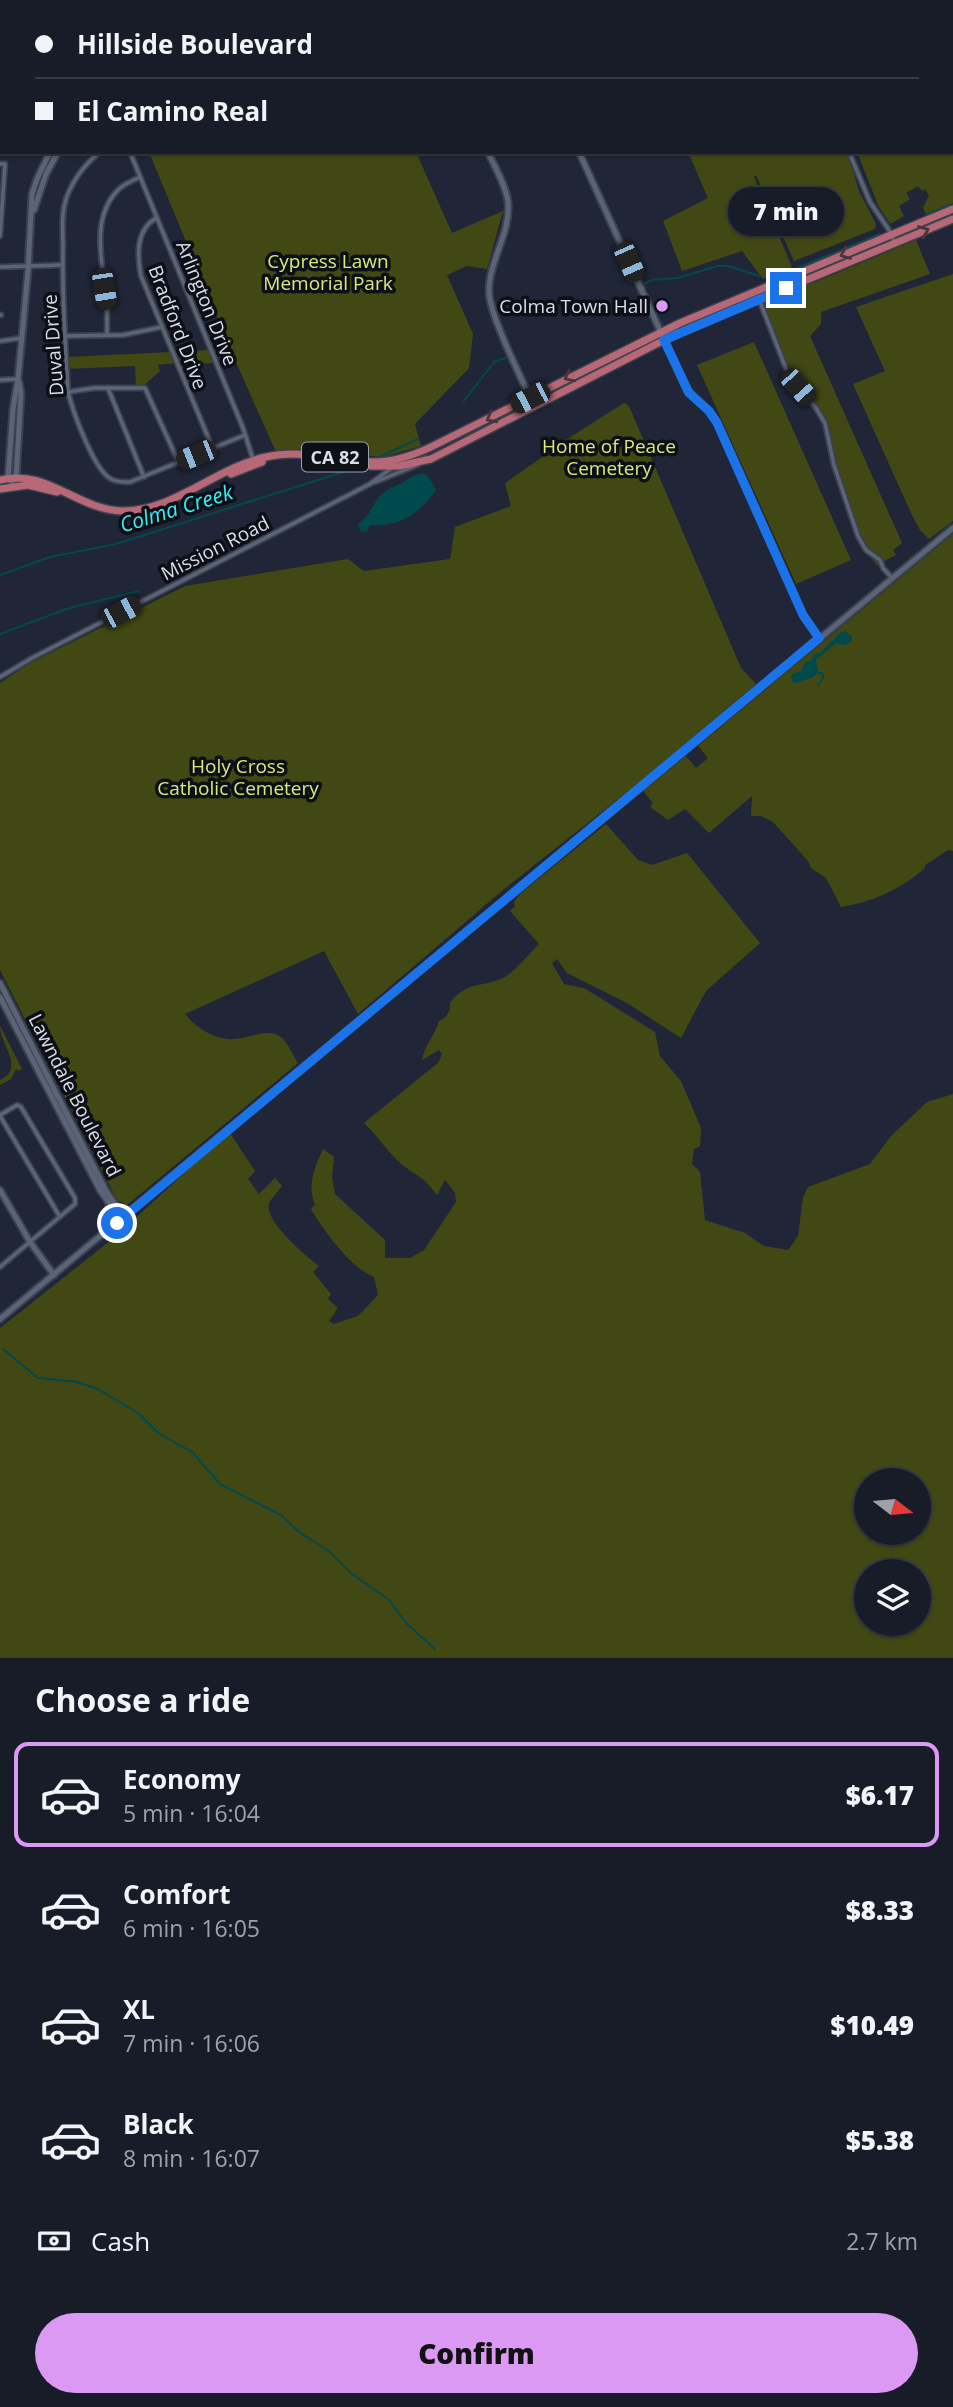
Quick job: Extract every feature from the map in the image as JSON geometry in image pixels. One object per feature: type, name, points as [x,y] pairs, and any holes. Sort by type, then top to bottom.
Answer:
[{"type":"main road","points":[[10,480],[21,393],[18,379],[34,186],[49,154]]},
{"type":"main road","points":[[32,217],[51,164],[58,154]]},
{"type":"main road","points":[[489,154],[503,185],[508,204],[505,229],[491,275],[489,299],[534,406]]},
{"type":"main road","points":[[580,154],[689,393],[709,411],[717,423],[803,615],[819,638]]},
{"type":"main road","name":"CA 82","points":[[0,489],[10,480],[55,491],[97,511],[132,515],[159,508],[254,462],[295,453],[376,462],[398,460],[530,398],[660,332],[953,209]]},
{"type":"main road","name":"CA 82","points":[[254,462],[304,457],[394,467],[424,462],[664,340],[953,219]]},
{"type":"main road","points":[[0,1319],[953,528]]},
{"type":"main road","name":"Lawndale Boulevard","points":[[0,983],[105,1189],[124,1217]]},
{"type":"main road","name":"Lawndale Boulevard","points":[[0,997],[100,1190],[116,1213],[124,1217]]},
{"type":"main road","points":[[0,1190],[30,1242],[54,1275]]},
{"type":"street","name":"Duval Drive","points":[[98,154],[84,165],[72,183],[65,201],[63,265],[68,392],[73,412],[93,455],[107,476],[124,482],[144,477],[245,435]]},
{"type":"street","name":"Arlington Drive","points":[[131,154],[254,462]]},
{"type":"street","points":[[850,154],[870,202],[895,243]]},
{"type":"street","points":[[0,164],[5,163],[0,236]]},
{"type":"street","points":[[107,335],[107,307],[101,271],[102,225],[108,203],[116,192],[140,177]]},
{"type":"street","name":"Bradford Drive","points":[[156,218],[144,229],[139,244],[138,263],[141,276],[213,449]]},
{"type":"street","points":[[0,267],[63,265]]},
{"type":"street","points":[[755,291],[786,371],[825,423],[834,465],[858,536],[869,553],[880,560],[892,578]]},
{"type":"street","points":[[65,335],[140,333],[162,327]]},
{"type":"street","points":[[0,341],[22,338]]},
{"type":"street","points":[[0,380],[18,379]]},
{"type":"street","points":[[68,392],[140,386],[148,391],[178,462]]},
{"type":"street","points":[[108,388],[144,477]]},
{"type":"street","name":"Mission Road","points":[[370,484],[415,454]]},
{"type":"street","name":"Mission Road","points":[[0,677],[24,662],[370,484],[424,462]]},
{"type":"street","points":[[368,466],[376,474],[370,484]]},
{"type":"street","points":[[1,1265],[30,1242],[60,1217],[75,1204],[75,1198],[22,1107],[17,1105],[0,1115],[60,1217]]},
{"type":"green space","name":"Cypress Lawn Memorial Park","points":[[150,154],[417,154],[452,233],[503,211],[487,269],[467,266],[447,275],[473,334],[469,368],[415,424],[421,446],[382,457],[305,449],[275,450],[236,362],[221,362],[216,350],[230,348]]},
{"type":"green space","points":[[689,154],[846,154],[859,191],[876,224],[875,229],[794,261],[756,175],[754,177],[792,267],[763,279],[742,251],[682,271],[663,221],[708,198]]},
{"type":"green space","points":[[858,154],[953,154],[953,203],[926,214],[923,208],[929,195],[925,189],[922,191],[918,186],[906,193],[910,199],[899,206],[904,216],[890,224],[878,205]]},
{"type":"green space","points":[[916,240],[930,274],[821,312],[821,324],[810,336],[902,543],[893,550],[896,555],[877,565],[858,542],[848,506],[834,473],[824,421],[789,374],[763,300],[818,281]]},
{"type":"green space","points":[[953,274],[953,521],[929,539],[920,530],[911,513],[853,384],[885,371],[856,307]]},
{"type":"green space","points":[[754,342],[851,560],[796,584],[697,365]]},
{"type":"green space","points":[[208,350],[213,363],[181,364],[177,352]]},
{"type":"green space","points":[[172,352],[176,363],[158,365],[160,371],[142,387],[136,386],[135,366],[66,369],[66,357]]},
{"type":"green space","name":"Holy Cross Catholic Cemetery","points":[[624,403],[629,406],[741,668],[756,684],[637,784],[503,890],[358,1014],[324,951],[185,1014],[203,1030],[226,1039],[263,1033],[275,1034],[286,1042],[298,1063],[127,1205],[117,1200],[0,970],[0,683],[30,663],[185,586],[348,559],[364,571],[450,559],[455,527],[511,506],[505,483]]},
{"type":"green space","points":[[953,534],[953,851],[948,850],[886,894],[841,907],[826,878],[811,868],[808,861],[773,822],[761,816],[751,816],[752,796],[709,833],[685,809],[668,820],[650,807],[653,803],[643,791],[686,756],[696,768],[708,758],[698,746]]},
{"type":"green space","points":[[606,824],[638,860],[652,865],[687,853],[760,943],[706,991],[681,1038],[627,1003],[567,973],[557,959],[552,963],[564,984],[584,988],[655,1032],[660,1056],[681,1081],[701,1128],[700,1146],[694,1149],[692,1164],[700,1172],[705,1220],[745,1233],[764,1246],[788,1250],[798,1236],[803,1197],[808,1187],[870,1164],[891,1136],[927,1102],[953,1094],[953,1658],[0,1658],[0,1328],[115,1237],[230,1133],[255,1171],[248,1179],[259,1194],[275,1178],[282,1186],[270,1202],[269,1211],[287,1238],[319,1266],[313,1272],[331,1294],[328,1299],[338,1308],[329,1321],[334,1324],[358,1316],[378,1295],[374,1277],[347,1257],[311,1209],[315,1205],[312,1184],[317,1163],[323,1149],[334,1157],[332,1177],[335,1194],[385,1240],[385,1258],[410,1258],[424,1250],[456,1202],[455,1193],[445,1180],[437,1195],[423,1179],[394,1157],[364,1123],[439,1062],[442,1053],[439,1050],[422,1060],[423,1055],[439,1021],[448,1014],[450,1003],[456,996],[468,988],[505,977],[539,944],[510,911],[515,906],[514,902],[521,893]]},
{"type":"green space","points":[[0,1026],[22,1069],[16,1069],[11,1079],[0,1085],[0,1080],[11,1069],[11,1063]]},
{"type":"shaded area","points":[[423,473],[428,476],[436,490],[423,506],[400,521],[370,525],[366,532],[360,531],[358,523],[368,515],[381,494],[412,476]]},
{"type":"shaded area","points":[[845,631],[852,636],[852,641],[845,645],[835,644],[816,660],[818,671],[814,676],[794,683],[792,674],[801,671],[805,662],[812,660],[813,655],[821,652]]},
{"type":"waterway","name":"Colma Creek","points":[[926,215],[953,204]]},
{"type":"waterway","name":"Colma Creek","points":[[799,267],[880,234]]},
{"type":"waterway","name":"Colma Creek","points":[[645,284],[651,280],[678,278],[717,266],[728,266],[760,276]]},
{"type":"waterway","name":"Colma Creek","points":[[463,402],[494,362],[508,357]]},
{"type":"waterway","name":"Colma Creek","points":[[375,459],[418,439]]},
{"type":"waterway","name":"Colma Creek","points":[[0,575],[50,557],[116,544],[359,467]]},
{"type":"waterway","points":[[0,634],[69,608],[139,591]]},
{"type":"waterway","points":[[818,685],[823,674]]},
{"type":"waterway","points":[[3,1349],[38,1378],[77,1382],[98,1389],[138,1413],[158,1433],[192,1452],[220,1484],[281,1515],[299,1532],[330,1552],[351,1573],[389,1600],[406,1623],[435,1649]]},
{"type":"place","name":"Colma Town Hall","points":[[662,306]]},
{"type":"route","points":[[117,1223],[819,638],[803,615],[714,417],[689,393],[664,340],[786,288]]},
{"type":"park label","name":"Home of Peace Cemetery","points":[[609,457]]}]
